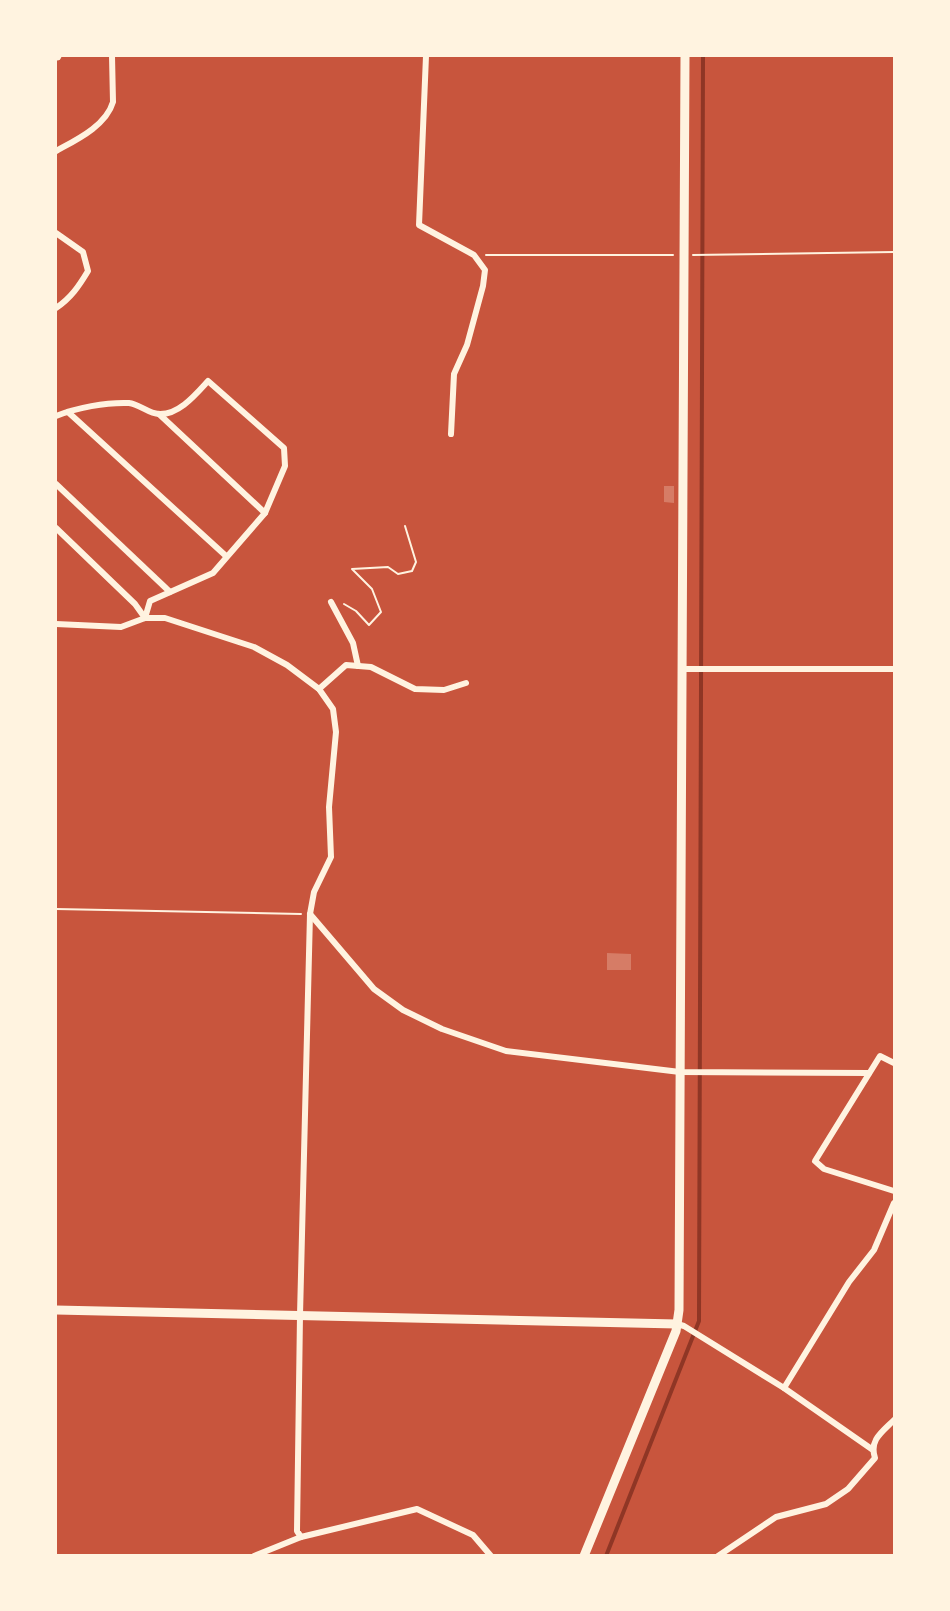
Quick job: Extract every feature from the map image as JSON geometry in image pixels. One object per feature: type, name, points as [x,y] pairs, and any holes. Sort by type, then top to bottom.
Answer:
[{"type":"street","points":[[56,151],[82,136],[111,108],[113,102],[112,56]]},
{"type":"street","points":[[426,56],[419,225],[474,255],[485,270],[467,345],[454,374],[451,434]]},
{"type":"street","points":[[584,1556],[680,1325],[685,56]]},
{"type":"street","points":[[56,233],[83,252],[88,271],[73,293],[56,308]]},
{"type":"street","points":[[145,618],[150,601],[213,573],[265,513],[285,466],[284,448],[208,381],[177,409],[159,414]]},
{"type":"street","points":[[56,416],[112,403],[131,403],[159,414],[265,513]]},
{"type":"street","points":[[68,412],[226,556]]},
{"type":"street","points":[[56,484],[170,592]]},
{"type":"street","points":[[56,528],[135,604],[145,618]]},
{"type":"street","points":[[331,602],[353,643],[358,666]]},
{"type":"street","points":[[56,624],[121,627],[145,618],[165,618],[254,647],[287,665],[319,689],[333,709],[336,732],[329,807],[332,857],[314,892],[310,914],[300,1315],[297,1531],[301,1537]]},
{"type":"street","points":[[319,689],[345,665],[371,667],[415,689],[444,690],[466,683]]},
{"type":"street","points":[[682,669],[894,669]]},
{"type":"street","points":[[310,914],[375,988],[403,1010],[442,1029],[506,1051],[680,1072],[869,1073]]},
{"type":"street","points":[[894,1063],[880,1056],[815,1161],[824,1169],[894,1191]]},
{"type":"street","points":[[784,1388],[849,1282],[874,1250],[894,1203]]},
{"type":"street","points":[[56,1310],[680,1325],[784,1388],[873,1450]]},
{"type":"street","points":[[718,1556],[776,1517],[826,1504],[848,1488],[875,1458],[874,1440],[894,1420]]},
{"type":"street","points":[[254,1556],[301,1537],[417,1509],[473,1535],[491,1556]]},
{"type":"path","points":[[474,255],[894,252]]},
{"type":"path","points":[[331,602],[334,598],[356,611],[369,625],[381,612],[372,589],[352,569],[388,567],[398,574],[412,571],[416,562],[405,526]]},
{"type":"path","points":[[56,909],[310,914]]},
{"type":"building","points":[[664,486],[674,486],[674,503],[664,502]]},
{"type":"building","points":[[607,953],[631,954],[631,970],[607,970]]},
{"type":"waterway","points":[[606,1556],[699,1321],[703,56]]}]
